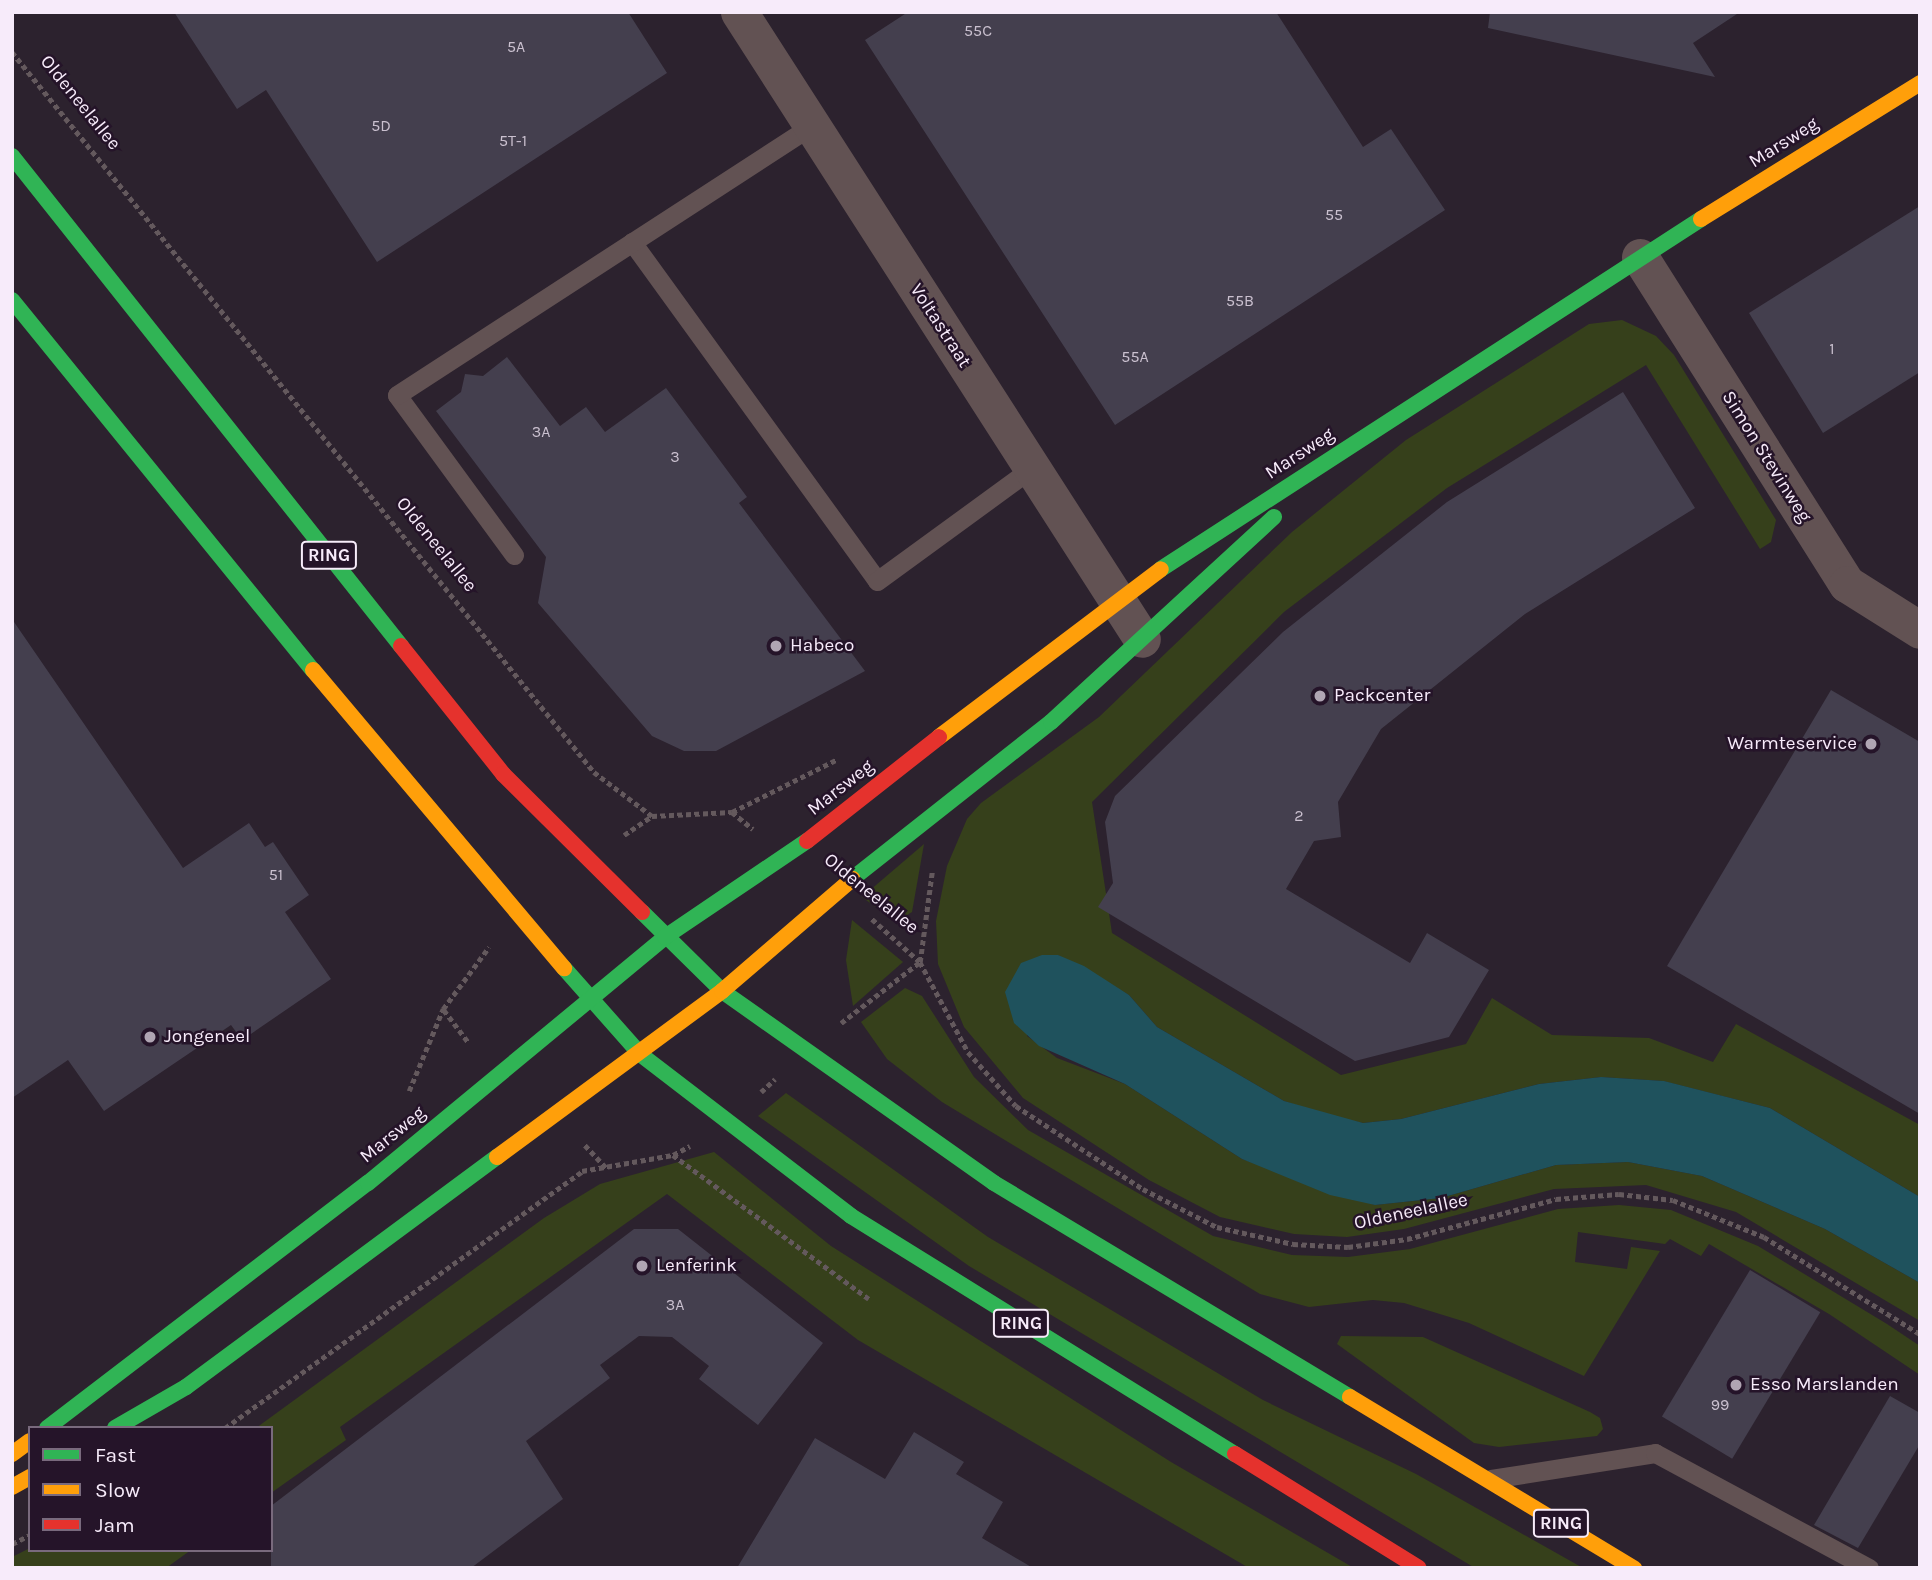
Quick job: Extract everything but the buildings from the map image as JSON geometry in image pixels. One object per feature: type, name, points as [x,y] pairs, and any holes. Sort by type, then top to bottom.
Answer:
[{"type":"main road","name":"Marsweg","points":[[50,1426],[368,1183],[588,997],[665,937],[789,855],[1115,599],[1640,257],[1920,83]]},
{"type":"main road","name":"RING","points":[[12,156],[503,774],[722,991],[803,1053],[994,1183],[1634,1568]]},
{"type":"main road","name":"RING","points":[[12,300],[517,915],[640,1055],[851,1216],[1419,1568]]},
{"type":"main road","name":"Marsweg","points":[[119,1426],[186,1387],[640,1055],[722,991],[837,891],[1051,722],[1353,445]]},
{"type":"main road","points":[[12,1454],[28,1442]]},
{"type":"main road","points":[[12,1488],[28,1478]]},
{"type":"street","name":"Voltastraat","points":[[738,12],[1142,639]]},
{"type":"street","name":"Simon Stevinweg","points":[[1640,257],[1847,584],[1920,629]]},
{"type":"lane","points":[[514,555],[397,395],[812,125]]},
{"type":"lane","points":[[632,242],[877,581],[1032,468]]},
{"type":"lane","points":[[1489,1479],[1655,1453],[1869,1568]]},
{"type":"path","name":"Oldeneelallee","points":[[12,52],[594,772],[652,816]]},
{"type":"path","points":[[593,866],[652,816],[732,812],[789,855]]},
{"type":"path","points":[[228,1426],[582,1171],[673,1155],[728,1122],[803,1053],[920,962],[934,860]]},
{"type":"path","name":"Oldeneelallee","points":[[837,891],[920,962],[968,1052],[1016,1106],[1143,1189],[1217,1227],[1293,1244],[1348,1247],[1407,1239],[1556,1199],[1619,1194],[1672,1200],[1764,1237],[1920,1334]]},
{"type":"path","name":"Marsweg","points":[[407,1095],[443,1009],[517,915]]},
{"type":"path","points":[[673,1155],[869,1299]]},
{"type":"path","points":[[12,1544],[28,1536]]},
{"type":"green space","points":[[1622,320],[1656,336],[1674,355],[1776,520],[1771,542],[1760,549],[1646,365],[1447,488],[1284,612],[1092,802],[1112,933],[1341,1075],[1466,1044],[1492,998],[1552,1035],[1649,1038],[1713,1062],[1736,1024],[1920,1125],[1920,1197],[1770,1108],[1663,1081],[1601,1077],[1539,1084],[1401,1119],[1363,1123],[1327,1115],[1284,1101],[1157,1027],[1129,995],[1058,955],[1042,955],[1027,1036],[1057,1058],[1125,1084],[1242,1159],[1375,1205],[1441,1198],[1556,1165],[1628,1162],[1702,1176],[1825,1229],[1920,1283],[1920,1321],[1736,1212],[1646,1185],[1554,1189],[1404,1229],[1347,1237],[1294,1234],[1220,1217],[1149,1180],[1023,1098],[964,1027],[938,964],[936,921],[947,866],[967,819],[981,803],[1099,717],[1292,532],[1406,440],[1589,324]]},
{"type":"green space","points":[[924,844],[912,912],[896,922],[862,897]]},
{"type":"green space","points":[[852,920],[903,962],[853,1006],[846,960]]},
{"type":"green space","points":[[905,988],[922,996],[974,1077],[1028,1130],[1213,1236],[1292,1255],[1348,1257],[1410,1249],[1558,1209],[1619,1205],[1671,1210],[1758,1246],[1887,1324],[1920,1346],[1920,1375],[1829,1314],[1709,1244],[1701,1256],[1670,1239],[1665,1244],[1578,1232],[1575,1262],[1627,1269],[1631,1247],[1660,1251],[1584,1376],[1469,1323],[1404,1303],[1373,1300],[1309,1307],[1260,1294],[942,1102],[887,1059],[861,1022]]},
{"type":"green space","points":[[786,1093],[988,1237],[1263,1400],[1416,1474],[1583,1568],[1475,1568],[969,1266],[758,1116]]},
{"type":"green space","points":[[714,1152],[831,1246],[1171,1462],[1354,1568],[1249,1568],[858,1340],[667,1194],[340,1427],[346,1440],[273,1492],[273,1426],[259,1426],[544,1218],[600,1184]]},
{"type":"green space","points":[[1341,1336],[1423,1337],[1590,1412],[1600,1418],[1603,1429],[1597,1436],[1499,1447],[1474,1443],[1337,1344]]},
{"type":"green space","points":[[28,1549],[28,1552],[188,1552],[166,1568],[12,1568],[12,1557]]},
{"type":"water","points":[[1042,955],[1058,955],[1084,966],[1129,995],[1157,1027],[1284,1101],[1363,1123],[1401,1119],[1539,1084],[1601,1077],[1664,1081],[1770,1108],[1920,1197],[1920,1283],[1825,1229],[1702,1176],[1628,1162],[1556,1165],[1441,1198],[1375,1205],[1330,1195],[1242,1159],[1125,1084],[1039,1046],[1014,1023],[1005,992],[1021,963]]},
{"type":"traffic: fast","points":[[12,156],[401,646]]},
{"type":"traffic: fast","points":[[1161,569],[1701,219]]},
{"type":"traffic: fast","points":[[12,300],[313,670]]},
{"type":"traffic: fast","points":[[852,879],[1051,722],[1274,517]]},
{"type":"traffic: fast","points":[[50,1426],[368,1183],[665,937],[807,841]]},
{"type":"traffic: fast","points":[[642,912],[722,991],[994,1183],[1350,1397]]},
{"type":"traffic: fast","points":[[564,968],[640,1054],[851,1216],[1235,1454]]},
{"type":"traffic: fast","points":[[118,1426],[186,1387],[497,1157]]},
{"type":"traffic: slow","points":[[1701,219],[1920,83]]},
{"type":"traffic: slow","points":[[939,737],[1161,569]]},
{"type":"traffic: slow","points":[[313,670],[564,968]]},
{"type":"traffic: slow","points":[[497,1157],[722,991],[852,879]]},
{"type":"traffic: slow","points":[[1350,1397],[1634,1568]]},
{"type":"traffic: slow","points":[[12,1454],[28,1442]]},
{"type":"traffic: slow","points":[[12,1487],[28,1478]]},
{"type":"traffic: jam","points":[[401,646],[503,774],[642,912]]},
{"type":"traffic: jam","points":[[807,841],[939,737]]},
{"type":"traffic: jam","points":[[1235,1454],[1419,1568]]},
{"type":"place","name":"Habeco","points":[[776,646]]},
{"type":"place","name":"Packcenter","points":[[1320,696]]},
{"type":"place","name":"Warmteservice","points":[[1871,744]]},
{"type":"place","name":"Jongeneel","points":[[150,1037]]},
{"type":"place","name":"Lenferink","points":[[642,1266]]},
{"type":"place","name":"Esso Marslanden","points":[[1736,1385]]}]
